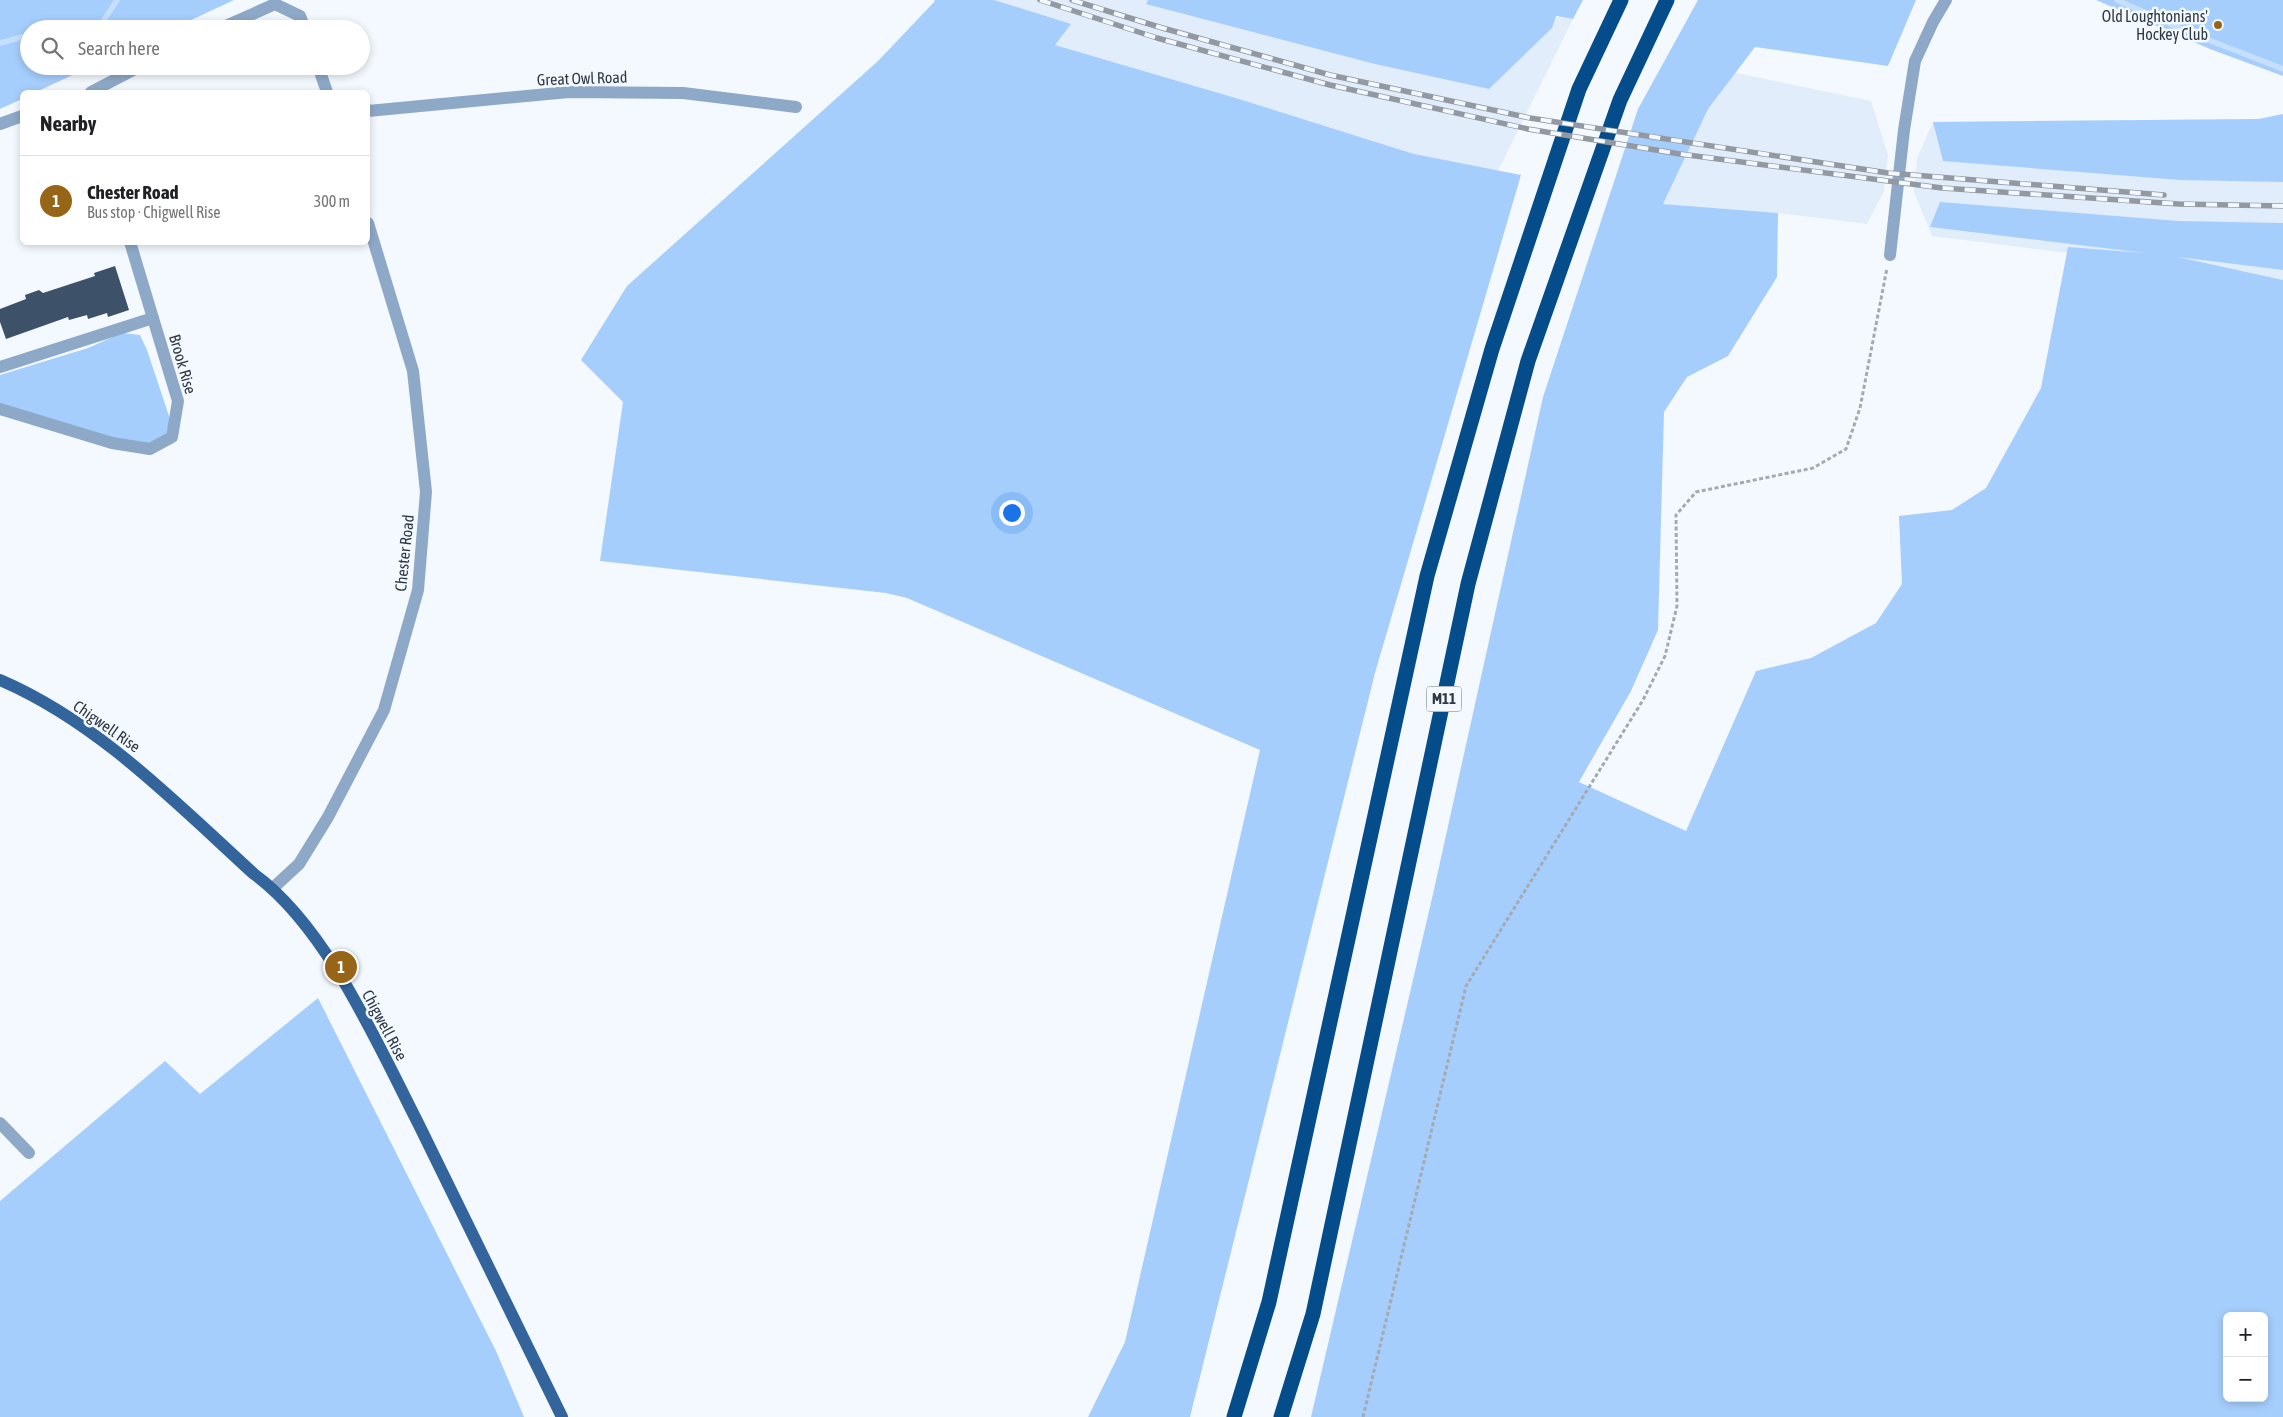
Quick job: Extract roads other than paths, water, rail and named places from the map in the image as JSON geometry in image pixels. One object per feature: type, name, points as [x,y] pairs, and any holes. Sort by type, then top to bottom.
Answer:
[{"type":"highway","name":"M11","points":[[1234,1417],[1269,1302],[1427,576],[1492,348],[1560,145],[1579,89],[1621,0]]},
{"type":"highway","name":"M11","points":[[1281,1417],[1313,1314],[1468,584],[1528,360],[1620,100],[1667,0]]},
{"type":"main road","name":"Chigwell Rise","points":[[0,680],[33,695],[131,762],[254,874],[274,888],[316,940],[359,1007],[562,1417]]},
{"type":"street","points":[[1890,255],[1904,130],[1915,61],[1933,22],[1946,0]]},
{"type":"street","points":[[239,20],[274,4],[300,16],[302,20]]},
{"type":"street","points":[[95,90],[124,75]]},
{"type":"street","points":[[321,75],[326,90]]},
{"type":"street","name":"Great Owl Road","points":[[370,111],[568,92],[683,93],[796,107]]},
{"type":"street","points":[[0,124],[20,117]]},
{"type":"street","name":"Chester Road","points":[[274,888],[299,864],[304,856],[328,817],[384,710],[418,590],[426,492],[413,371],[370,230]]},
{"type":"street","name":"Brook Rise","points":[[0,409],[112,443],[150,448],[172,437],[178,401],[131,245]]},
{"type":"street","points":[[0,367],[153,318]]},
{"type":"street","points":[[0,1123],[29,1153]]},
{"type":"waterway","points":[[104,20],[117,0]]},
{"type":"waterway","points":[[2117,0],[2193,34],[2283,69]]},
{"type":"waterway","points":[[0,43],[20,37]]},
{"type":"railway","points":[[1040,0],[1157,38],[1330,85],[1528,129],[1680,154],[1942,188],[2179,204],[2283,206]]},
{"type":"railway","points":[[1072,0],[1159,27],[1330,75],[1530,118],[1888,173],[2164,195]]},
{"type":"place","name":"Old Loughtonians' Hockey Club","points":[[2218,25]]},
{"type":"place","name":"Chester Road","points":[[341,967]]}]
